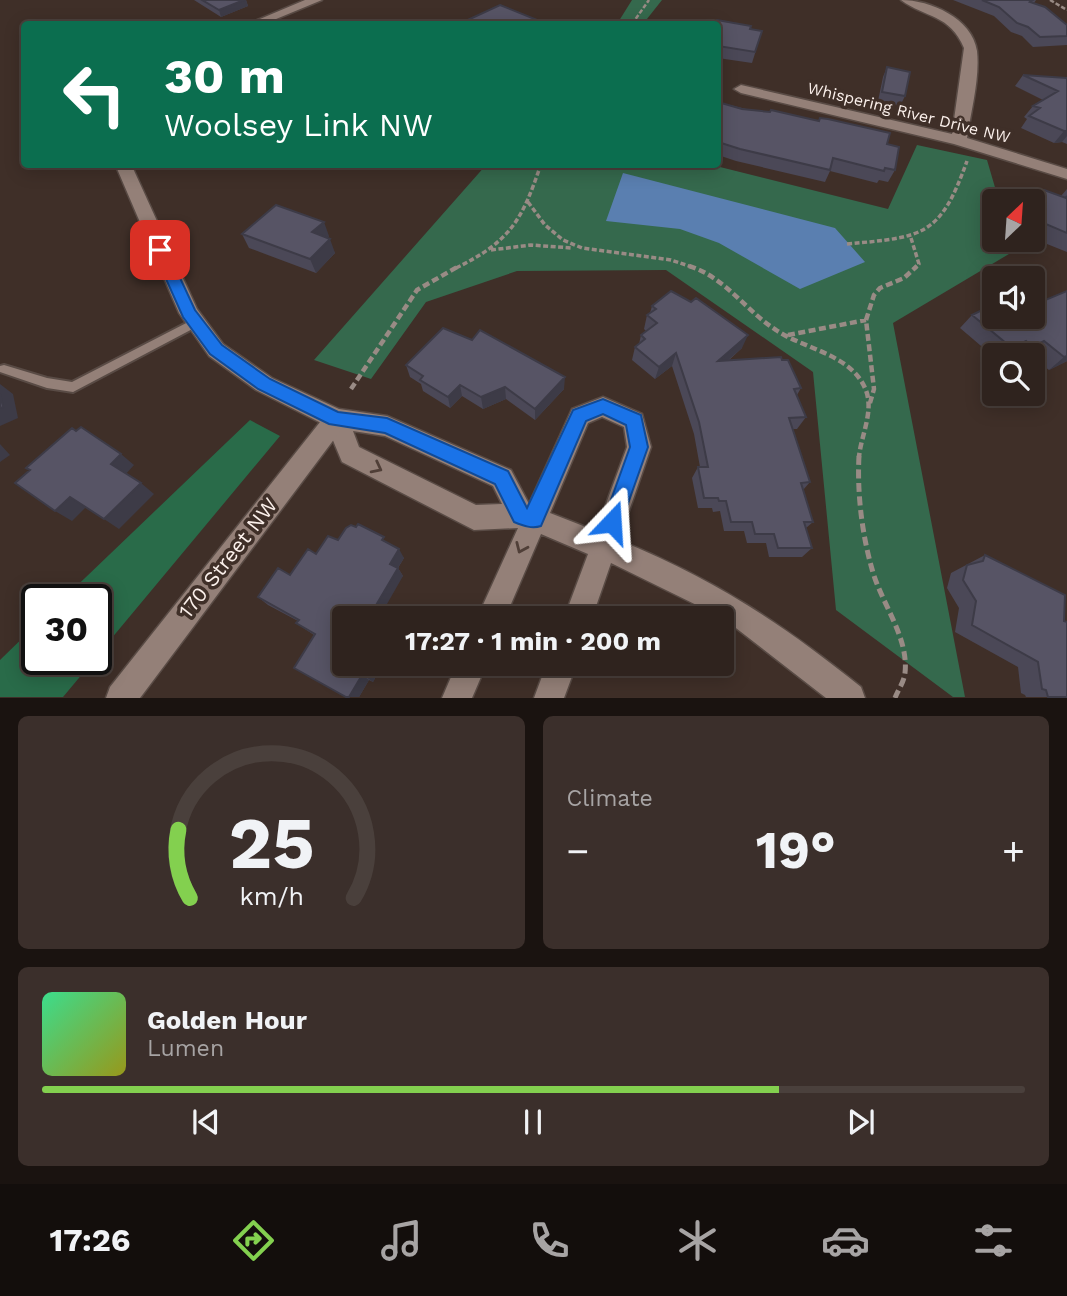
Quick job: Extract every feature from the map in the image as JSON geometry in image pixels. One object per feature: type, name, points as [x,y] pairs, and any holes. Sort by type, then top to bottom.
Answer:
[{"type":"street","points":[[262,21],[316,0]]},
{"type":"street","points":[[907,0],[946,17],[963,32],[971,50],[966,142]]},
{"type":"street","name":"Whispering River Drive NW","points":[[741,89],[966,142],[1067,174]]},
{"type":"street","points":[[125,168],[189,313],[216,350],[264,384],[335,419],[387,426],[502,478],[528,517]]},
{"type":"street","points":[[495,606],[528,517],[579,416],[603,407],[634,421],[639,447],[582,606]]},
{"type":"street","points":[[335,419],[350,454],[474,518],[528,517],[685,583],[726,605],[774,638],[850,698]]},
{"type":"street","name":"170 Street NW","points":[[121,698],[335,419]]},
{"type":"street","points":[[457,698],[466,676]]},
{"type":"street","points":[[549,698],[557,676]]},
{"type":"lane","points":[[4,369],[47,383],[73,387],[196,322]]},
{"type":"path","points":[[634,21],[649,0]]},
{"type":"path","points":[[1050,0],[1067,10]]},
{"type":"path","points":[[847,244],[911,237],[930,228],[952,205],[966,142]]},
{"type":"path","points":[[490,250],[514,225],[528,202],[540,168]]},
{"type":"path","points":[[528,202],[538,219],[552,234],[576,248]]},
{"type":"path","points":[[895,698],[905,675],[902,649],[874,580],[866,542],[860,492],[861,439],[874,389],[866,320],[874,295],[880,288],[904,278],[919,264],[911,237]]},
{"type":"path","points":[[351,389],[417,290],[432,279],[490,250],[551,244],[660,258],[697,268],[715,278],[785,336],[848,368],[866,387],[870,404]]},
{"type":"path","points":[[785,336],[866,320]]},
{"type":"green space","points":[[632,0],[662,0],[645,21],[619,21]]},
{"type":"green space","points":[[917,145],[987,160],[995,189],[982,189],[982,252],[1012,252],[989,266],[982,266],[982,270],[893,323],[965,697],[953,697],[836,610],[813,372],[666,270],[517,271],[426,302],[371,379],[314,360],[483,168],[721,167],[888,209]]},
{"type":"green space","points":[[250,420],[280,436],[112,638],[112,584],[79,584]]},
{"type":"green space","points":[[21,640],[21,675],[81,675],[63,697],[0,697],[0,660]]},
{"type":"water","points":[[623,173],[835,228],[865,262],[800,289],[719,243],[680,229],[606,221]]},
{"type":"building","points":[[202,0],[244,0],[219,10]]},
{"type":"building","points":[[982,0],[1033,0],[1030,2],[1045,7],[1067,25],[1067,36],[1040,37],[1028,27],[1017,23],[999,7]]},
{"type":"building","points":[[500,5],[540,21],[465,21]]},
{"type":"building","points":[[717,20],[751,26],[750,29],[762,31],[755,52],[721,46],[721,21]]},
{"type":"building","points":[[887,67],[910,72],[905,96],[882,92]]},
{"type":"building","points":[[1023,75],[1067,78],[1067,131],[1029,116],[1040,108],[1033,106],[1058,91]]},
{"type":"building","points":[[721,103],[742,109],[771,110],[819,121],[820,118],[828,119],[890,133],[887,144],[899,147],[895,170],[885,168],[884,171],[833,158],[830,170],[721,143]]},
{"type":"building","points":[[1045,190],[1066,198],[1067,196],[1067,233],[1045,224]]},
{"type":"building","points":[[276,205],[324,222],[312,232],[330,239],[310,259],[242,234]]},
{"type":"building","points":[[671,291],[691,302],[696,298],[748,335],[718,361],[781,357],[782,360],[788,360],[801,388],[794,389],[806,417],[789,418],[810,482],[801,483],[813,522],[804,522],[812,548],[778,548],[774,534],[755,534],[752,522],[731,522],[726,501],[704,498],[698,467],[708,467],[699,422],[676,353],[659,367],[635,347],[645,339],[641,335],[657,323],[647,315],[656,309],[652,306]]},
{"type":"building","points":[[1067,291],[1067,356],[1064,357],[1044,341],[1006,343],[989,329],[1045,329],[1045,300]]},
{"type":"building","points":[[982,310],[982,323],[972,315]]},
{"type":"building","points":[[443,328],[472,340],[480,330],[565,377],[535,409],[505,387],[481,397],[460,385],[448,397],[420,380],[423,376],[406,365]]},
{"type":"building","points":[[81,427],[121,454],[111,464],[141,483],[104,519],[70,497],[55,511],[15,483],[30,470],[26,468],[72,428],[76,431]]},
{"type":"building","points":[[358,524],[384,537],[382,540],[399,549],[390,564],[398,568],[376,606],[332,606],[332,676],[361,676],[349,697],[346,697],[294,668],[315,634],[296,623],[299,620],[258,597],[278,568],[290,575],[308,549],[316,554],[328,536],[338,540],[346,528],[351,525],[356,527]]},
{"type":"building","points":[[985,555],[1065,595],[1067,697],[1048,697],[1046,690],[1042,689],[1038,662],[972,625],[976,601],[963,580],[967,565],[983,561]]},
{"type":"route","points":[[160,250],[189,313],[216,350],[264,384],[335,419],[387,426],[502,478],[521,515],[534,519],[579,416],[603,407],[634,421],[639,447],[612,522]]}]
